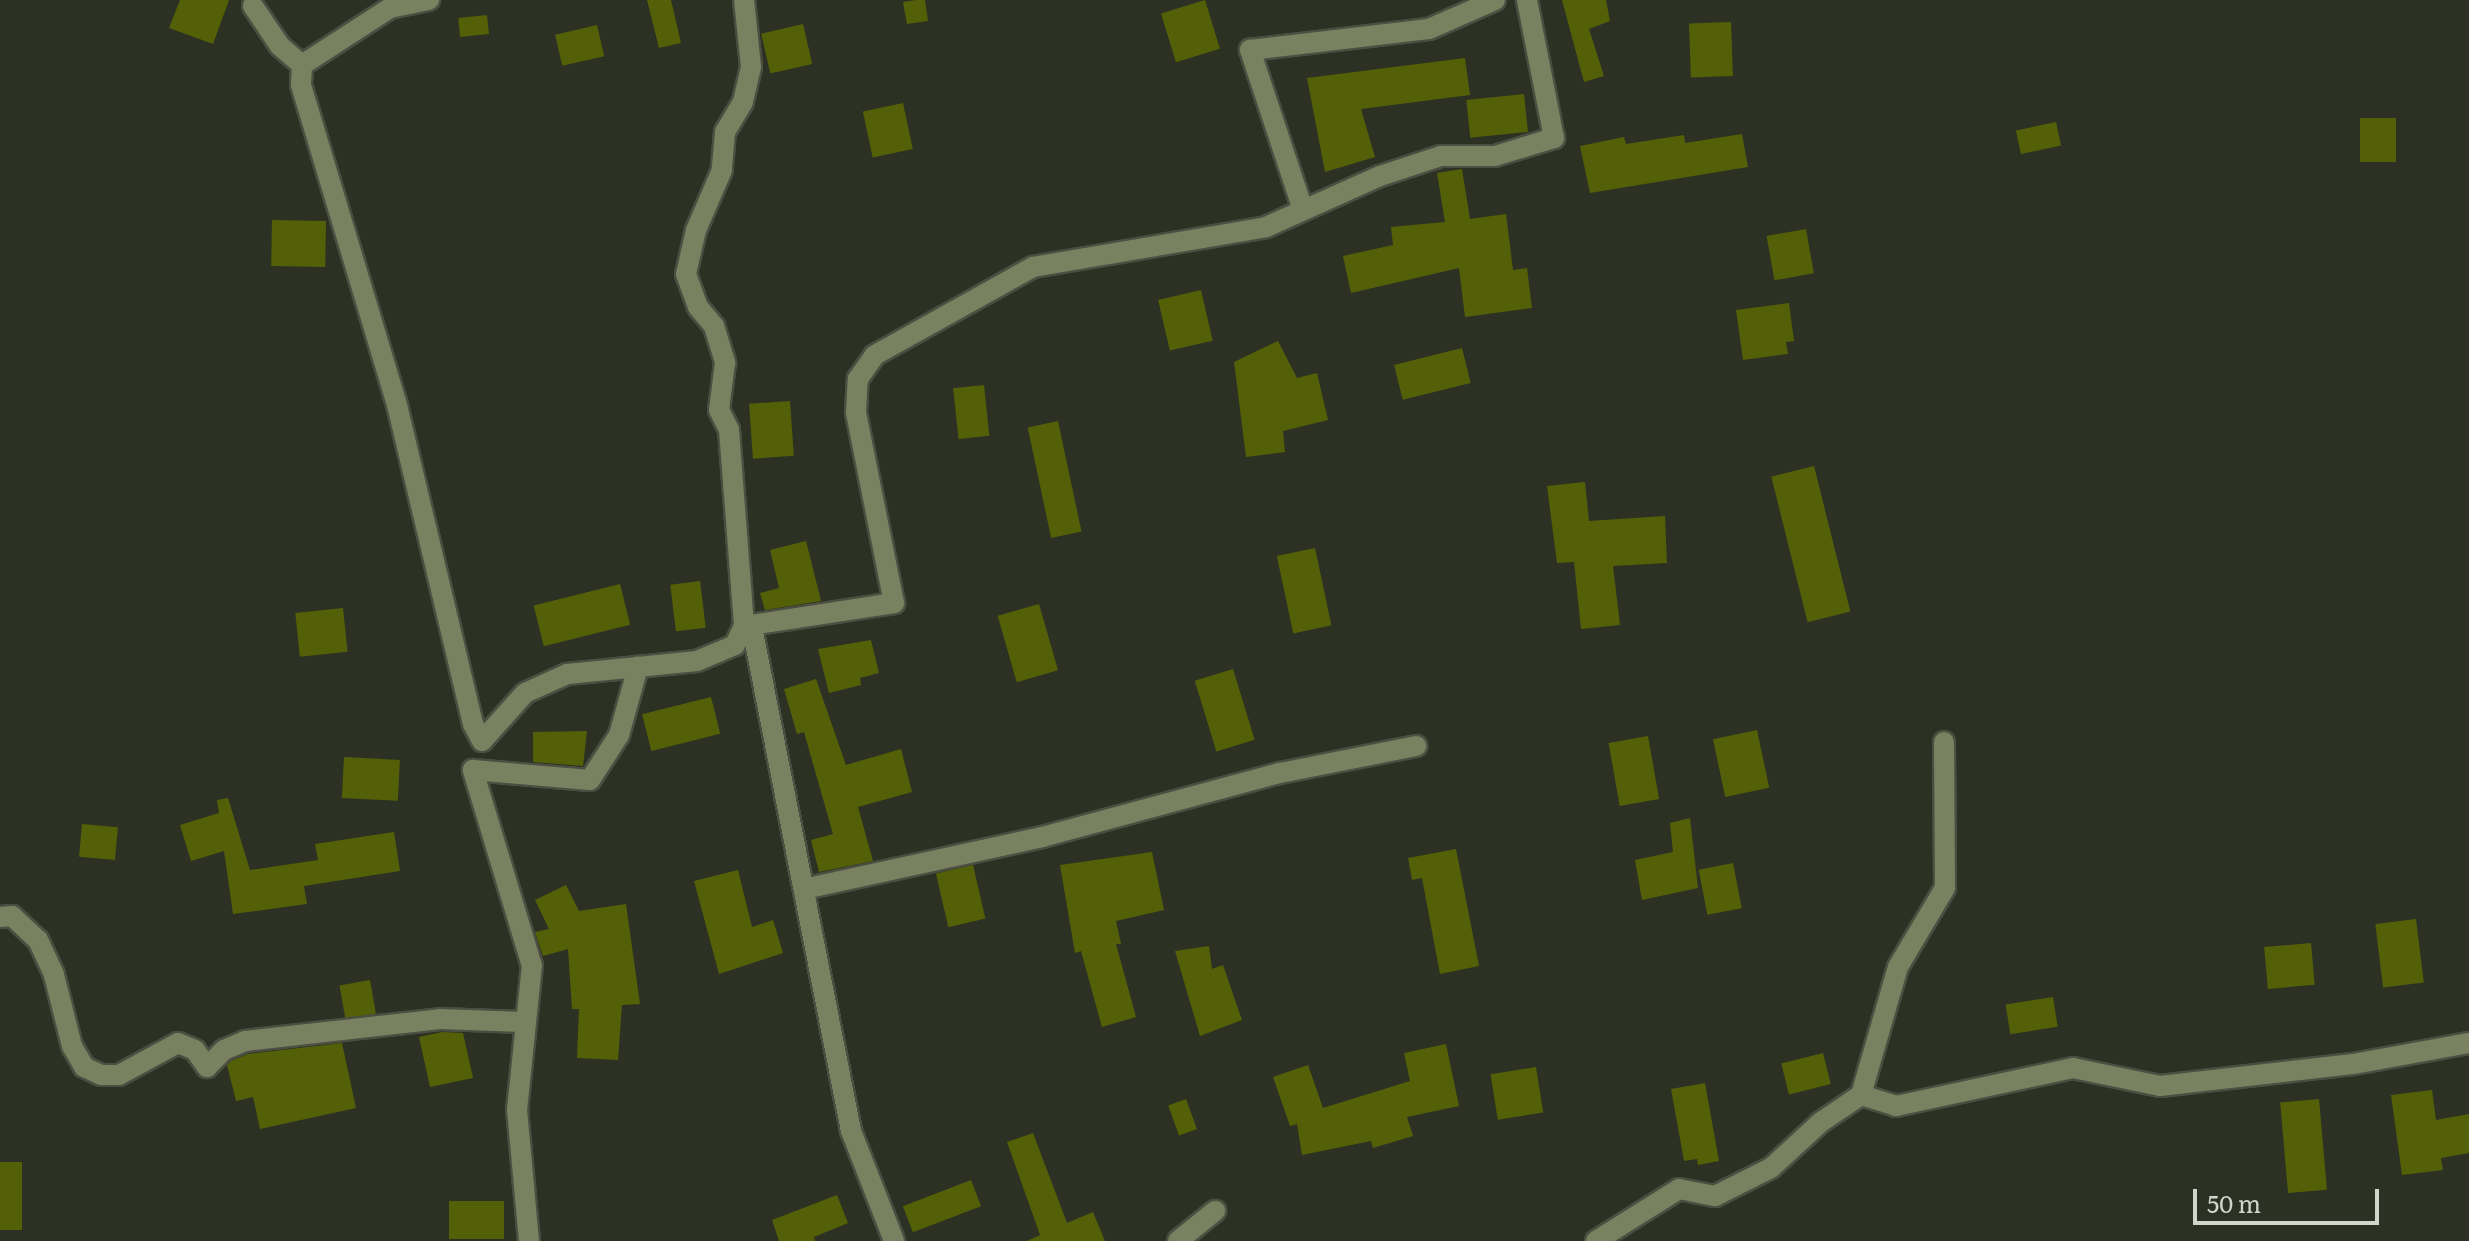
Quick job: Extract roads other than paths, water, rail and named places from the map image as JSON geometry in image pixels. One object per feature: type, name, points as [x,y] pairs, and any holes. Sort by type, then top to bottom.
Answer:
[{"type":"street","points":[[302,65],[390,8],[429,0]]},
{"type":"street","points":[[302,65],[301,85],[397,405],[473,724],[482,741],[525,693],[567,674],[697,661],[735,645],[744,626],[729,430],[719,410],[725,363],[714,326],[698,307],[686,274],[696,230],[722,170],[725,132],[743,102],[751,67],[744,0]]},
{"type":"street","points":[[1303,210],[1250,50],[1429,29],[1495,0]]},
{"type":"street","points":[[744,626],[894,603],[856,412],[858,379],[875,355],[1033,267],[1266,227],[1441,156],[1495,156],[1554,138],[1527,0]]},
{"type":"street","points":[[253,6],[280,46],[302,65]]},
{"type":"street","points":[[744,626],[754,637],[851,1131],[894,1241]]},
{"type":"street","points":[[529,1241],[517,1110],[523,1022],[532,966],[473,770],[590,780],[619,735],[638,667]]},
{"type":"street","points":[[1596,1241],[1679,1189],[1715,1196],[1771,1168],[1821,1122],[1861,1095],[1898,967],[1945,888],[1944,742]]},
{"type":"street","points":[[804,889],[1057,833],[1280,773],[1416,746]]},
{"type":"street","points":[[0,917],[12,916],[38,940],[54,975],[72,1046],[84,1067],[101,1075],[119,1075],[178,1043],[195,1050],[207,1067],[224,1050],[245,1041],[440,1019],[523,1022]]},
{"type":"street","points":[[1861,1095],[1896,1106],[2073,1068],[2160,1086],[2353,1064],[2469,1043]]},
{"type":"street","points":[[1178,1241],[1215,1211]]}]
